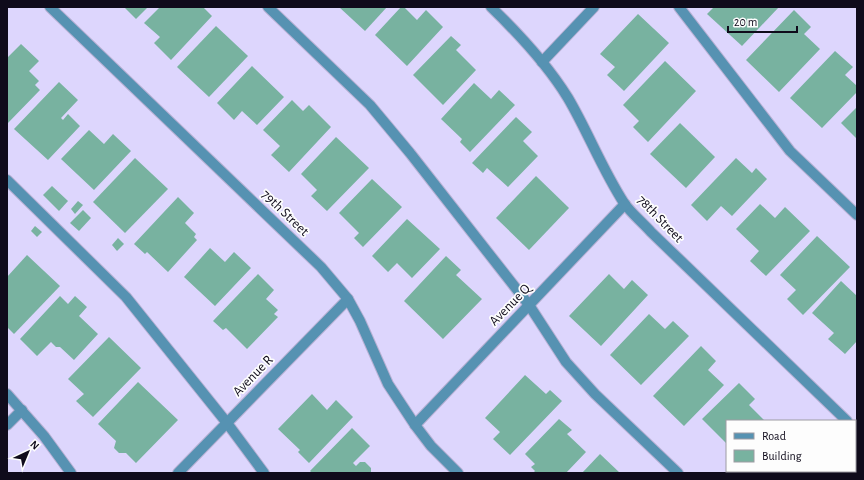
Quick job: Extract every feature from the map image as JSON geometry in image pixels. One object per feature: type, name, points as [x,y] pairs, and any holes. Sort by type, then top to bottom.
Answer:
[{"type":"street","name":"79th Street","points":[[50,7],[321,267],[348,299],[360,321],[388,384],[415,425],[431,446],[458,473]]},
{"type":"street","points":[[268,7],[370,105],[410,153],[529,305],[566,362],[590,389],[678,473]]},
{"type":"street","name":"78th Street","points":[[491,7],[511,26],[542,62],[568,98],[598,157],[625,204],[651,232],[846,420]]},
{"type":"street","points":[[542,62],[594,7]]},
{"type":"street","points":[[679,7],[790,151],[857,215]]},
{"type":"street","points":[[7,180],[126,297],[264,473]]},
{"type":"street","name":"Avenue Q","points":[[415,425],[625,204]]},
{"type":"street","name":"Avenue R","points":[[178,473],[348,299]]},
{"type":"street","points":[[7,394],[44,436],[71,473]]},
{"type":"street","points":[[7,426],[22,410]]},
{"type":"building","points":[[124,7],[148,7],[136,19]]},
{"type":"building","points":[[160,7],[203,7],[212,16],[171,60],[154,43],[160,37],[144,23]]},
{"type":"building","points":[[339,7],[387,7],[365,31]]},
{"type":"building","points":[[401,7],[404,7],[417,20],[426,10],[443,27],[407,66],[375,35]]},
{"type":"building","points":[[714,7],[779,7],[742,46],[707,14]]},
{"type":"building","points":[[794,10],[811,27],[804,34],[820,49],[779,92],[746,60]]},
{"type":"building","points":[[638,14],[669,43],[624,91],[607,75],[615,67],[600,54]]},
{"type":"building","points":[[216,26],[248,56],[209,97],[177,67]]},
{"type":"building","points":[[451,36],[461,45],[456,50],[476,70],[443,105],[413,75]]},
{"type":"building","points":[[21,44],[39,61],[29,71],[39,81],[35,85],[40,90],[7,124],[7,58]]},
{"type":"building","points":[[835,51],[853,67],[845,75],[857,86],[857,92],[822,128],[790,98]]},
{"type":"building","points":[[665,61],[696,91],[648,142],[633,127],[639,121],[623,105]]},
{"type":"building","points":[[252,66],[284,97],[257,125],[242,111],[234,120],[217,103]]},
{"type":"building","points":[[59,82],[78,100],[61,118],[63,120],[68,114],[80,126],[48,160],[14,129]]},
{"type":"building","points":[[474,83],[491,99],[499,90],[515,105],[470,152],[460,142],[462,139],[441,119]]},
{"type":"building","points":[[292,100],[303,111],[309,105],[331,127],[289,172],[271,155],[280,146],[263,130]]},
{"type":"building","points":[[857,107],[857,139],[841,123]]},
{"type":"building","points":[[516,117],[532,132],[523,141],[538,156],[508,187],[487,168],[483,173],[472,163]]},
{"type":"building","points":[[680,123],[715,157],[686,188],[650,154]]},
{"type":"building","points":[[89,130],[104,144],[113,134],[131,151],[94,190],[61,159]]},
{"type":"building","points":[[336,137],[369,168],[327,211],[311,196],[317,190],[301,174]]},
{"type":"building","points":[[135,158],[168,189],[125,233],[93,202]]},
{"type":"building","points":[[736,158],[752,173],[756,168],[767,179],[732,216],[721,206],[707,221],[691,205]]},
{"type":"building","points":[[536,176],[569,208],[529,250],[496,218]]},
{"type":"building","points":[[372,179],[402,207],[363,247],[354,238],[359,233],[339,213]]},
{"type":"building","points":[[52,186],[68,201],[59,211],[43,195]]},
{"type":"building","points":[[178,197],[194,213],[185,223],[196,234],[194,237],[197,240],[168,272],[147,252],[145,254],[134,244]]},
{"type":"building","points":[[78,201],[83,205],[75,214],[71,209]]},
{"type":"building","points":[[760,204],[775,218],[785,207],[810,231],[766,276],[750,261],[759,251],[736,229]]},
{"type":"building","points":[[83,210],[91,218],[79,231],[70,223]]},
{"type":"building","points":[[407,219],[440,249],[412,278],[397,263],[388,272],[372,256]]},
{"type":"building","points":[[35,226],[42,232],[37,237],[31,231]]},
{"type":"building","points":[[817,236],[850,267],[803,315],[787,299],[796,290],[780,275]]},
{"type":"building","points":[[118,238],[124,244],[117,251],[112,245]]},
{"type":"building","points":[[210,248],[225,262],[234,252],[251,268],[215,306],[184,277]]},
{"type":"building","points":[[27,255],[60,286],[14,334],[7,327],[7,277]]},
{"type":"building","points":[[446,256],[461,270],[456,275],[482,299],[443,339],[404,301]]},
{"type":"building","points":[[258,274],[274,290],[266,299],[278,310],[274,314],[278,317],[247,349],[226,328],[223,330],[213,321]]},
{"type":"building","points":[[609,274],[624,289],[632,280],[648,295],[601,346],[569,316]]},
{"type":"building","points":[[841,281],[857,296],[857,341],[845,354],[828,339],[834,333],[812,313]]},
{"type":"building","points":[[60,296],[68,304],[75,296],[87,307],[79,316],[98,334],[74,360],[60,347],[56,347],[51,342],[37,356],[20,339]]},
{"type":"building","points":[[649,314],[665,329],[673,321],[689,336],[641,385],[610,355]]},
{"type":"building","points":[[109,337],[141,368],[93,417],[76,401],[84,394],[68,379]]},
{"type":"building","points":[[701,346],[716,361],[708,370],[724,385],[684,426],[653,396]]},
{"type":"building","points":[[525,375],[546,394],[550,390],[562,401],[510,455],[493,439],[500,432],[485,418]]},
{"type":"building","points":[[138,382],[178,420],[136,463],[126,453],[119,453],[114,448],[116,441],[98,424]]},
{"type":"building","points":[[739,383],[755,399],[749,405],[764,420],[726,420],[726,443],[702,419]]},
{"type":"building","points":[[312,394],[327,410],[336,400],[353,417],[309,463],[298,452],[300,450],[278,429]]},
{"type":"building","points":[[559,419],[572,430],[567,434],[586,452],[566,473],[533,473],[535,471],[531,467],[535,464],[525,454]]},
{"type":"building","points":[[352,428],[370,446],[353,463],[356,466],[360,462],[365,462],[371,468],[371,473],[312,473],[310,471]]},
{"type":"building","points":[[600,454],[620,473],[582,473]]},
{"type":"building","points":[[738,472],[800,472],[799,473]]}]
